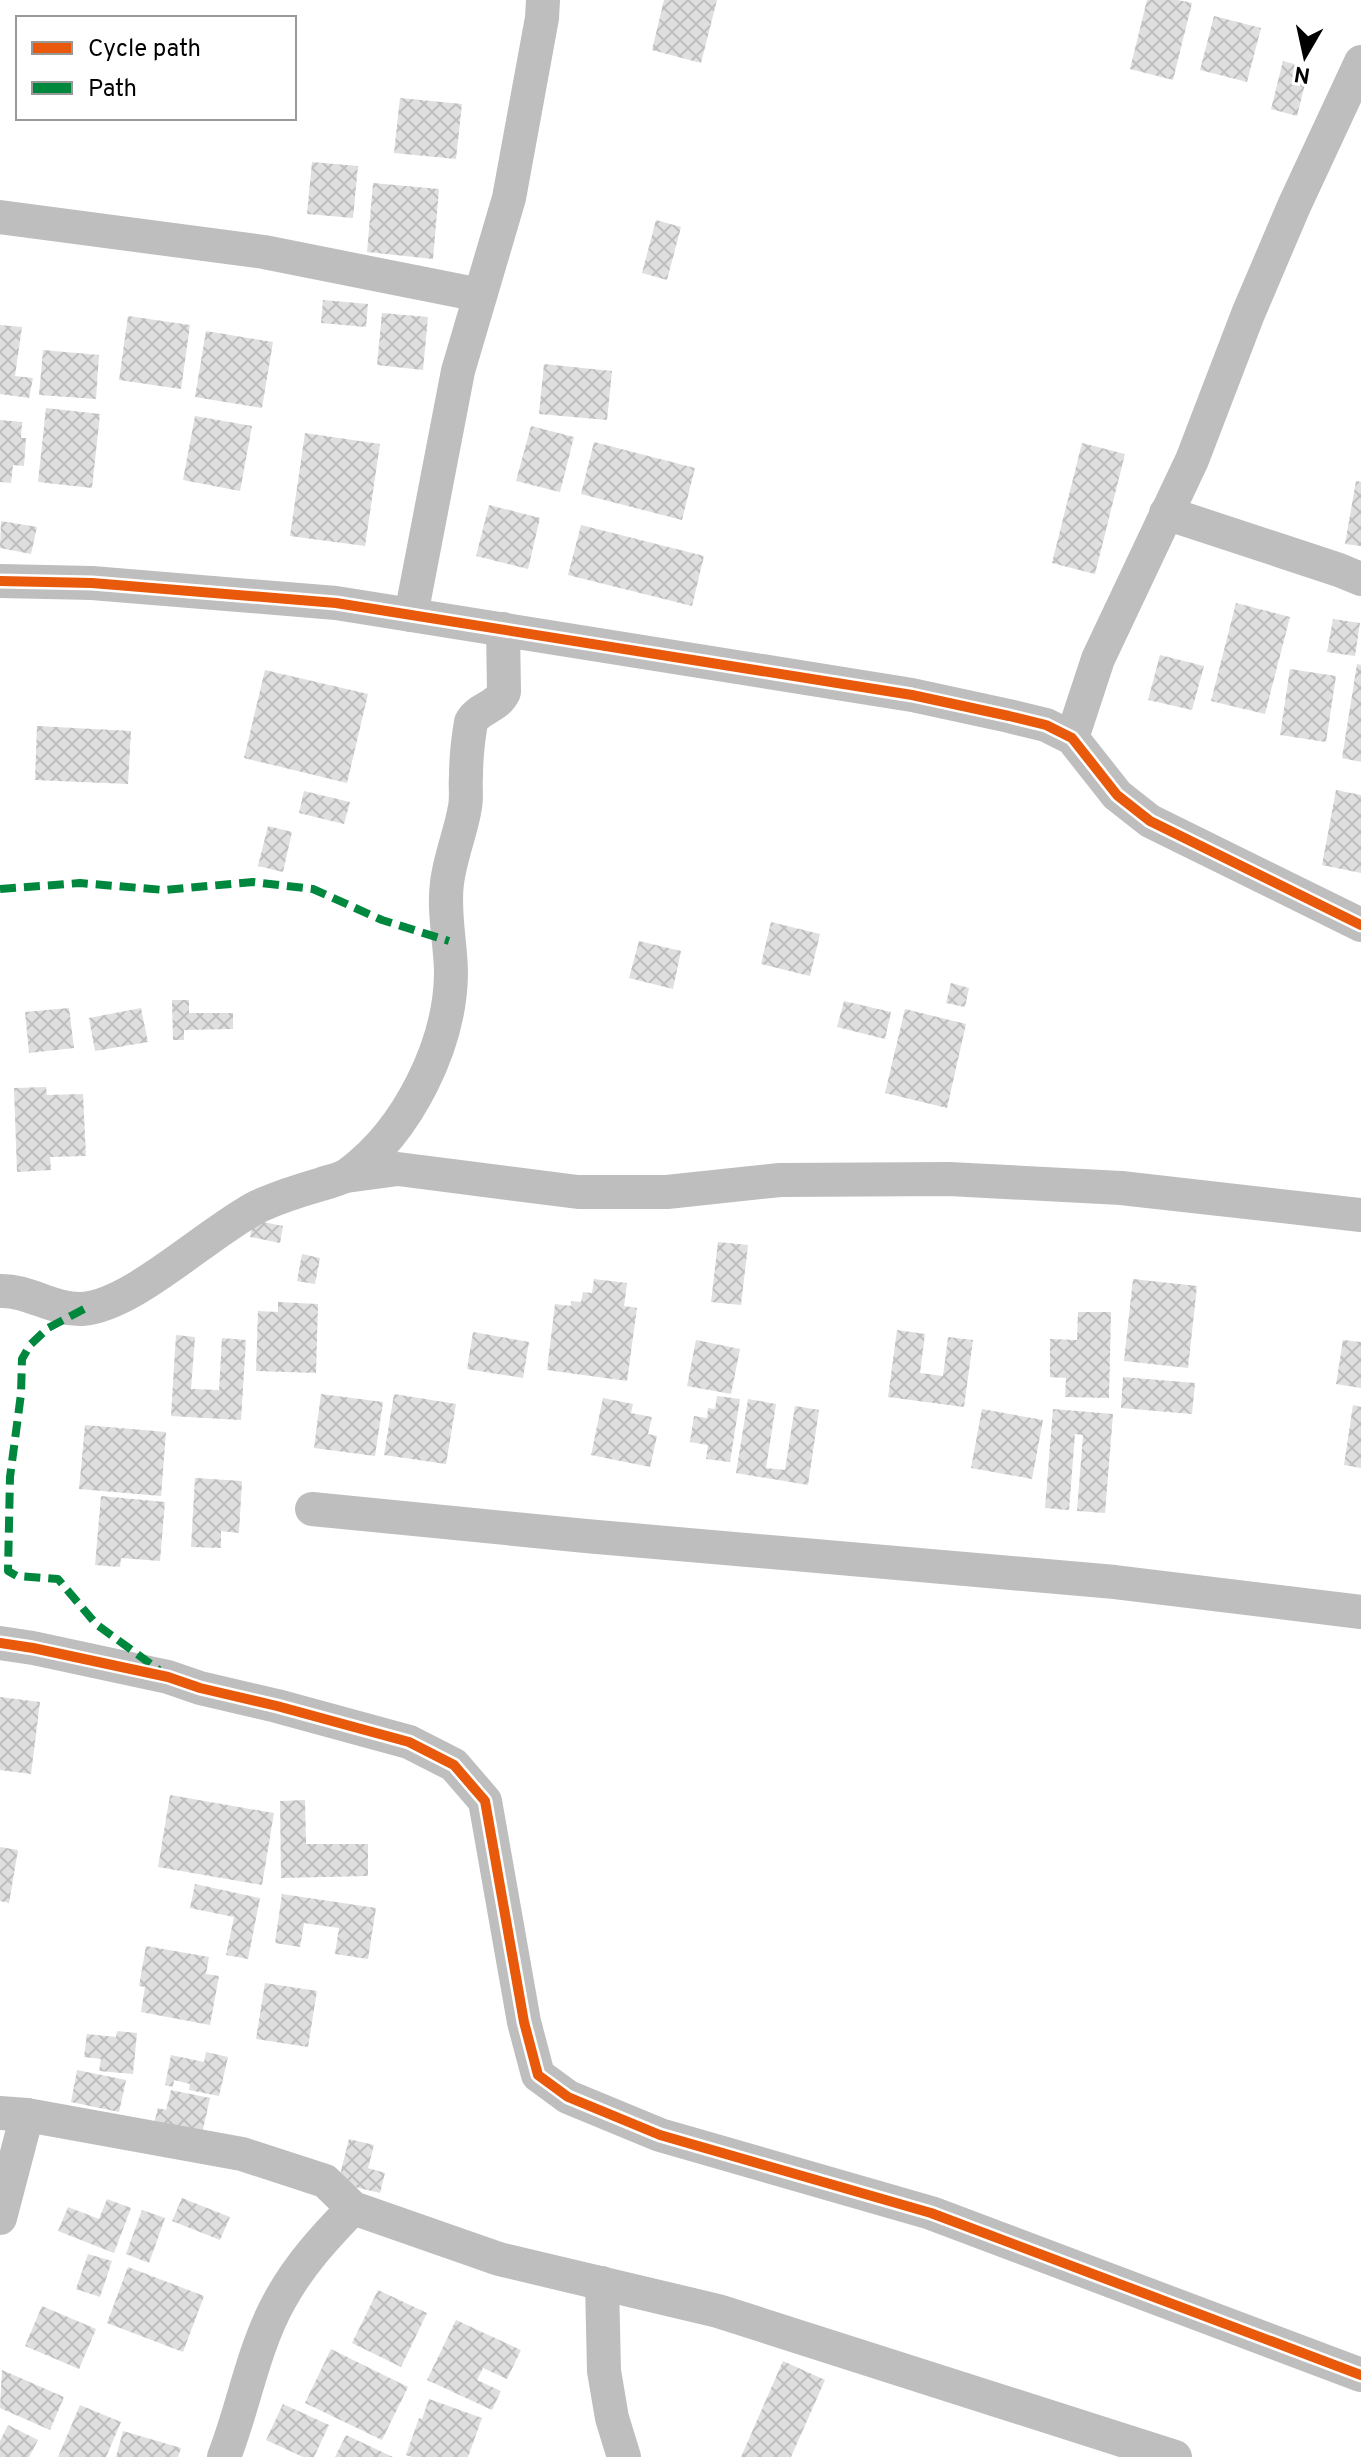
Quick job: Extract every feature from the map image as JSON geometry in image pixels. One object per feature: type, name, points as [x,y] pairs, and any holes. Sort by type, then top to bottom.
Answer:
[{"type":"street","points":[[411,615],[458,371],[509,198],[543,0]]},
{"type":"street","points":[[1072,738],[1098,659],[1192,460],[1248,314],[1361,62]]},
{"type":"street","points":[[0,217],[264,252],[480,295]]},
{"type":"street","points":[[1166,513],[1361,579]]},
{"type":"street","points":[[0,581],[107,584],[336,603],[912,695],[1046,725],[1072,738],[1117,795],[1150,821],[1361,925]]},
{"type":"street","points":[[346,1176],[381,1145],[407,1110],[433,1059],[450,1007],[446,884],[466,805],[465,778],[471,722],[475,714],[500,700],[504,692],[503,629]]},
{"type":"street","points":[[0,1291],[23,1293],[55,1306],[84,1309],[105,1303],[139,1287],[227,1224],[261,1205],[346,1176],[398,1169],[578,1192],[667,1192],[780,1180],[949,1179],[1121,1188],[1361,1215]]},
{"type":"street","points":[[312,1509],[1115,1582],[1361,1612]]},
{"type":"street","points":[[0,1643],[168,1677],[200,1688],[277,1706],[409,1742],[454,1765],[485,1801],[524,2022],[538,2075],[568,2097],[660,2135],[931,2213],[1361,2375]]},
{"type":"street","points":[[0,2218],[14,2114],[242,2154],[325,2181],[353,2208],[499,2259],[718,2311],[1175,2457]]},
{"type":"street","points":[[224,2457],[262,2339],[279,2300],[310,2253],[353,2208]]},
{"type":"street","points":[[602,2283],[604,2371],[612,2418],[624,2457]]},
{"type":"building","points":[[664,0],[717,0],[701,63],[652,50]]},
{"type":"building","points":[[1147,0],[1192,3],[1173,80],[1130,69]]},
{"type":"building","points":[[1214,16],[1261,28],[1247,82],[1200,70]]},
{"type":"building","points":[[1283,61],[1309,68],[1297,116],[1271,109]]},
{"type":"building","points":[[400,98],[462,104],[456,159],[394,153]]},
{"type":"building","points":[[312,162],[358,166],[353,218],[307,214]]},
{"type":"building","points":[[373,183],[439,189],[433,259],[367,252]]},
{"type":"building","points":[[656,220],[681,227],[667,280],[642,273]]},
{"type":"building","points":[[323,300],[368,304],[366,327],[321,323]]},
{"type":"building","points":[[382,313],[428,317],[423,370],[377,365]]},
{"type":"building","points":[[128,316],[190,325],[181,389],[119,380]]},
{"type":"building","points":[[0,325],[22,327],[15,376],[33,378],[29,398],[0,394]]},
{"type":"building","points":[[206,331],[273,342],[262,408],[195,397]]},
{"type":"building","points":[[43,350],[99,355],[96,399],[39,395]]},
{"type":"building","points":[[544,364],[612,371],[607,420],[539,414]]},
{"type":"building","points":[[46,408],[100,414],[92,488],[38,482]]},
{"type":"building","points":[[195,416],[252,426],[240,491],[183,480]]},
{"type":"building","points":[[0,420],[22,422],[21,438],[26,438],[24,466],[13,465],[11,483],[0,482]]},
{"type":"building","points":[[531,426],[574,437],[560,492],[516,481]]},
{"type":"building","points":[[305,433],[380,444],[365,546],[290,536]]},
{"type":"building","points":[[594,442],[695,468],[682,520],[581,494]]},
{"type":"building","points":[[1082,443],[1125,454],[1095,574],[1052,563]]},
{"type":"building","points":[[1356,481],[1361,482],[1361,546],[1345,544]]},
{"type":"building","points":[[489,505],[540,518],[528,569],[476,556]]},
{"type":"building","points":[[1,521],[37,527],[31,554],[0,548]]},
{"type":"building","points":[[581,525],[704,556],[692,606],[568,575]]},
{"type":"building","points":[[1236,603],[1290,617],[1265,714],[1211,701]]},
{"type":"building","points":[[1333,619],[1360,623],[1355,656],[1327,652]]},
{"type":"building","points":[[1160,655],[1204,666],[1192,710],[1148,700]]},
{"type":"building","points":[[1357,664],[1361,665],[1361,762],[1342,758]]},
{"type":"building","points":[[1290,669],[1336,676],[1326,742],[1280,735]]},
{"type":"building","points":[[265,670],[368,694],[347,783],[244,758]]},
{"type":"building","points":[[37,726],[131,731],[128,784],[35,780]]},
{"type":"building","points":[[1336,790],[1361,795],[1361,873],[1322,865]]},
{"type":"building","points":[[304,791],[350,802],[344,824],[299,813]]},
{"type":"building","points":[[268,826],[292,832],[283,872],[258,866]]},
{"type":"building","points":[[771,922],[820,934],[810,976],[761,964]]},
{"type":"building","points":[[639,941],[681,951],[673,989],[629,978]]},
{"type":"building","points":[[951,983],[969,988],[965,1007],[946,1003]]},
{"type":"building","points":[[172,1000],[189,1000],[189,1013],[233,1013],[233,1029],[184,1030],[184,1040],[173,1040]]},
{"type":"building","points":[[844,1001],[891,1012],[885,1039],[837,1027]]},
{"type":"building","points":[[69,1008],[74,1048],[29,1053],[25,1012]]},
{"type":"building","points":[[141,1008],[148,1042],[95,1051],[89,1018]]},
{"type":"building","points":[[905,1009],[966,1024],[947,1108],[885,1093]]},
{"type":"building","points":[[46,1087],[47,1095],[83,1094],[86,1156],[50,1157],[51,1170],[17,1172],[14,1088]]},
{"type":"building","points":[[253,1220],[283,1226],[280,1243],[250,1237]]},
{"type":"building","points":[[718,1242],[748,1245],[741,1305],[711,1302]]},
{"type":"building","points":[[302,1254],[320,1258],[315,1284],[297,1281]]},
{"type":"building","points":[[594,1279],[627,1283],[624,1306],[637,1308],[627,1381],[547,1370],[555,1304],[571,1306],[571,1301],[581,1302],[583,1292],[592,1293]]},
{"type":"building","points":[[1133,1279],[1197,1286],[1188,1368],[1124,1361]]},
{"type":"building","points":[[278,1302],[318,1304],[316,1373],[256,1371],[258,1311],[278,1312]]},
{"type":"building","points":[[1078,1312],[1111,1312],[1109,1398],[1065,1397],[1066,1378],[1050,1377],[1050,1339],[1077,1340]]},
{"type":"building","points":[[897,1330],[925,1334],[920,1373],[943,1376],[948,1337],[973,1340],[964,1407],[888,1397]]},
{"type":"building","points":[[473,1332],[529,1342],[523,1378],[467,1369]]},
{"type":"building","points":[[176,1335],[195,1337],[191,1389],[219,1390],[222,1338],[246,1340],[241,1420],[171,1416]]},
{"type":"building","points":[[696,1340],[740,1349],[731,1394],[687,1386]]},
{"type":"building","points":[[1343,1340],[1361,1342],[1361,1388],[1336,1384]]},
{"type":"building","points":[[1123,1377],[1195,1383],[1192,1414],[1121,1408]]},
{"type":"building","points":[[321,1394],[383,1402],[375,1456],[314,1448]]},
{"type":"building","points":[[394,1394],[456,1404],[446,1464],[384,1455]]},
{"type":"building","points":[[717,1396],[740,1399],[730,1462],[706,1459],[708,1445],[690,1442],[694,1416],[707,1418],[708,1408],[715,1409]]},
{"type":"building","points":[[603,1398],[633,1404],[631,1413],[652,1417],[648,1434],[657,1436],[650,1467],[591,1455]]},
{"type":"building","points":[[748,1399],[776,1404],[766,1468],[785,1470],[795,1406],[819,1410],[808,1485],[736,1473]]},
{"type":"building","points":[[1353,1405],[1361,1407],[1361,1468],[1344,1465]]},
{"type":"building","points":[[982,1409],[1043,1420],[1032,1479],[971,1468]]},
{"type":"building","points":[[1053,1409],[1113,1414],[1105,1513],[1077,1511],[1083,1435],[1075,1434],[1069,1510],[1045,1508]]},
{"type":"building","points":[[85,1425],[166,1432],[161,1496],[79,1489]]},
{"type":"building","points":[[195,1478],[242,1481],[239,1533],[221,1531],[221,1548],[191,1547]]},
{"type":"building","points":[[101,1496],[165,1502],[160,1561],[121,1558],[120,1567],[95,1565]]},
{"type":"building","points":[[0,1697],[40,1702],[31,1774],[0,1770]]},
{"type":"building","points":[[170,1795],[274,1813],[262,1885],[158,1867]]},
{"type":"building","points":[[305,1800],[306,1844],[368,1844],[368,1876],[281,1878],[280,1801]]},
{"type":"building","points":[[0,1847],[18,1850],[9,1903],[0,1901]]},
{"type":"building","points":[[195,1884],[260,1898],[248,1959],[226,1955],[234,1917],[190,1908]]},
{"type":"building","points":[[282,1894],[376,1908],[368,1959],[335,1954],[339,1928],[304,1923],[300,1947],[275,1943]]},
{"type":"building","points":[[146,1946],[209,1957],[206,1974],[219,1976],[210,2025],[141,2012],[145,1987],[139,1986]]},
{"type":"building","points":[[265,1983],[317,1991],[308,2047],[256,2039]]},
{"type":"building","points":[[117,2031],[137,2033],[133,2074],[99,2071],[101,2059],[84,2057],[87,2034],[116,2037]]},
{"type":"building","points":[[206,2052],[228,2057],[219,2096],[189,2090],[190,2084],[174,2080],[173,2087],[165,2085],[171,2055],[204,2062]]},
{"type":"building","points":[[77,2070],[126,2080],[119,2112],[71,2102]]},
{"type":"building","points":[[171,2090],[210,2098],[202,2134],[154,2123],[158,2108],[166,2110]]},
{"type":"building","points":[[349,2139],[374,2145],[368,2168],[385,2173],[380,2193],[338,2183]]},
{"type":"building","points":[[182,2198],[230,2217],[220,2240],[172,2221]]},
{"type":"building","points":[[107,2199],[131,2208],[114,2253],[58,2231],[68,2207],[99,2219]]},
{"type":"building","points":[[142,2210],[165,2218],[149,2263],[126,2254]]},
{"type":"building","points":[[88,2254],[112,2261],[100,2297],[76,2289]]},
{"type":"building","points":[[128,2267],[204,2296],[183,2352],[107,2323]]},
{"type":"building","points":[[378,2290],[427,2313],[401,2367],[352,2343]]},
{"type":"building","points":[[42,2306],[96,2329],[79,2369],[25,2346]]},
{"type":"building","points":[[456,2320],[521,2350],[507,2379],[483,2368],[477,2380],[501,2391],[492,2410],[427,2380]]},
{"type":"building","points":[[331,2349],[408,2387],[382,2440],[305,2403]]},
{"type":"building","points":[[783,2361],[825,2380],[791,2457],[741,2457]]},
{"type":"building","points":[[2,2370],[64,2397],[50,2430],[0,2408]]},
{"type":"building","points":[[429,2399],[482,2418],[468,2457],[406,2455]]},
{"type":"building","points":[[283,2404],[329,2425],[314,2457],[303,2457],[266,2440]]},
{"type":"building","points":[[80,2405],[121,2422],[106,2457],[58,2457]]},
{"type":"building","points":[[8,2425],[38,2440],[29,2457],[0,2457],[0,2441]]},
{"type":"building","points":[[123,2431],[181,2448],[178,2457],[116,2457]]},
{"type":"building","points":[[346,2435],[393,2457],[335,2457]]},
{"type":"marked path","points":[[0,889],[80,883],[164,890],[253,882],[313,889],[382,920],[449,941]]},
{"type":"marked path","points":[[84,1309],[48,1328],[30,1345],[22,1359],[21,1394],[10,1477],[8,1571],[17,1576],[58,1579],[96,1624],[159,1670]]},
{"type":"cycle path","points":[[0,581],[92,583],[336,603],[912,695],[1046,725],[1072,738],[1117,795],[1150,821],[1361,925]]},
{"type":"cycle path","points":[[0,1643],[168,1677],[200,1688],[277,1706],[409,1742],[454,1765],[485,1801],[524,2022],[538,2075],[568,2097],[660,2135],[931,2213],[1361,2375]]}]
